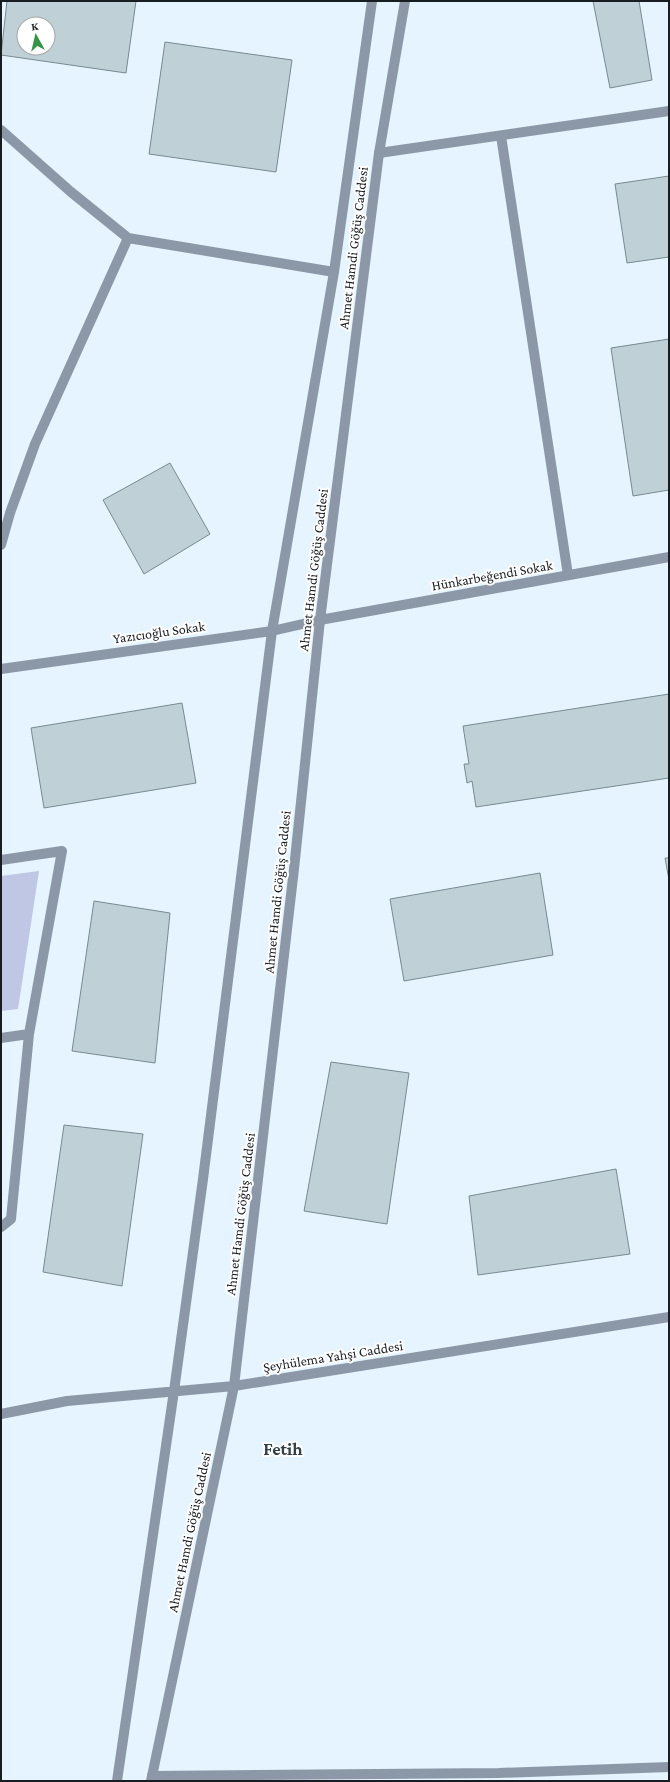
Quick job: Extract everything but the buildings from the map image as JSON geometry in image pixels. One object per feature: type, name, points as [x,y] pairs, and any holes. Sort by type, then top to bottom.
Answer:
[{"type":"street","name":"Ahmet Hamdi Göğüş Caddesi","points":[[117,1781],[174,1391],[204,1171],[272,631],[334,272],[372,1]]},
{"type":"street","name":"Ahmet Hamdi Göğüş Caddesi","points":[[151,1779],[234,1386],[294,869],[320,620],[379,153],[405,1]]},
{"type":"street","points":[[379,153],[669,111]]},
{"type":"street","points":[[1,130],[71,192],[128,238],[334,272]]},
{"type":"street","points":[[501,136],[568,575]]},
{"type":"street","points":[[1,545],[10,513],[35,444],[128,238]]},
{"type":"street","name":"Hünkarbeğendi Sokak","points":[[320,620],[669,557]]},
{"type":"street","name":"Yazıcıoğlu Sokak","points":[[1,669],[272,631],[320,620]]},
{"type":"street","points":[[1,860],[62,851],[29,1034],[11,1219],[1,1227]]},
{"type":"street","points":[[1,1038],[29,1034]]},
{"type":"street","name":"Şeyhülema Yahşi Caddesi","points":[[1,1414],[67,1401],[234,1386],[669,1317]]},
{"type":"street","points":[[151,1779],[406,1778],[669,1767]]},
{"type":"shaded area","points":[[39,871],[18,1009],[1,1011],[1,876]]},
{"type":"district","name":"Fetih","points":[[283,1449]]}]
